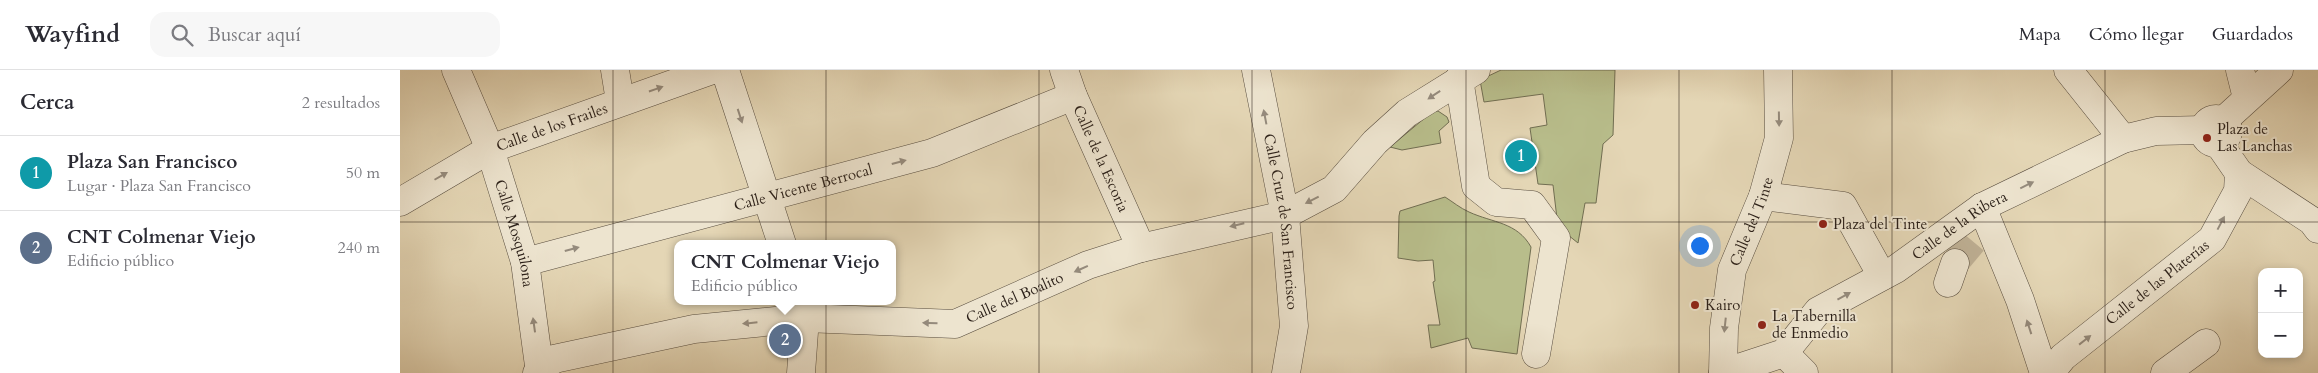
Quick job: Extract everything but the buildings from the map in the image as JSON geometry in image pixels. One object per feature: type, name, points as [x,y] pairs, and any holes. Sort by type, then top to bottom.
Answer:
[{"type":"street","name":"Calle Mosquilona","points":[[456,70],[490,149],[525,262],[539,372]]},
{"type":"street","points":[[615,70],[620,101]]},
{"type":"street","name":"Calle de los Frailes","points":[[400,202],[490,149],[620,101],[712,70]]},
{"type":"street","points":[[725,70],[781,240]]},
{"type":"street","name":"Calle de la Escoria","points":[[1064,70],[1073,96],[1141,248]]},
{"type":"street","name":"Calle Cruz de San Francisco","points":[[1256,70],[1284,214],[1294,326],[1286,373]]},
{"type":"street","name":"Calle del Tinte","points":[[1723,373],[1724,328],[1732,270],[1763,196],[1779,138],[1778,70]]},
{"type":"street","points":[[2068,70],[2122,139]]},
{"type":"street","points":[[2240,70],[2247,98]]},
{"type":"street","points":[[2279,70],[2247,98],[2215,132],[2239,173],[2312,221],[2318,229]]},
{"type":"street","points":[[1468,74],[1476,186],[1496,202],[1532,204],[1556,238],[1536,354]]},
{"type":"street","name":"Calle del Boalito","points":[[539,372],[554,359],[694,329],[802,310],[955,324],[1088,265],[1141,248],[1284,214],[1334,189],[1375,142],[1407,113],[1468,74]]},
{"type":"street","name":"Calle Vicente Berrocal","points":[[525,262],[932,153],[1073,96]]},
{"type":"street","name":"Calle de la Ribera","points":[[1784,353],[1818,311],[1882,276],[1924,250],[1984,221],[2122,139],[2156,132],[2215,132]]},
{"type":"street","name":"Calle de las Platerías","points":[[2050,373],[2063,358],[2212,239],[2238,191],[2239,173]]},
{"type":"street","points":[[1763,196],[1843,206],[1882,276]]},
{"type":"street","points":[[1984,221],[2020,300],[2044,373]]},
{"type":"street","points":[[801,373],[802,310]]},
{"type":"street","points":[[2165,373],[2206,343]]},
{"type":"street","points":[[1723,373],[1784,353],[1804,373]]},
{"type":"green space","points":[[1501,70],[1615,70],[1613,135],[1603,144],[1596,203],[1585,203],[1578,243],[1558,227],[1553,185],[1538,184],[1530,128],[1547,125],[1543,94],[1484,102],[1480,80]]},
{"type":"green space","points":[[1438,111],[1447,117],[1449,122],[1439,131],[1441,143],[1402,150],[1390,147],[1432,112]]},
{"type":"green space","points":[[1445,197],[1469,212],[1512,228],[1531,247],[1517,354],[1472,348],[1468,338],[1431,348],[1428,325],[1440,325],[1433,282],[1435,281],[1433,260],[1418,261],[1398,258],[1399,216],[1400,211]]},
{"type":"tunnel","points":[[1955,263],[1981,232]]},
{"type":"place","name":"Plaza de Las Lanchas","points":[[2207,138]]},
{"type":"place","name":"Plaza San Francisco","points":[[1521,156]]},
{"type":"place","name":"Plaza del Tinte","points":[[1823,224]]},
{"type":"place","name":"Kairo","points":[[1695,305]]},
{"type":"place","name":"La Tabernilla de Enmedio","points":[[1762,325]]},
{"type":"place","name":"CNT Colmenar Viejo","points":[[785,340]]}]
